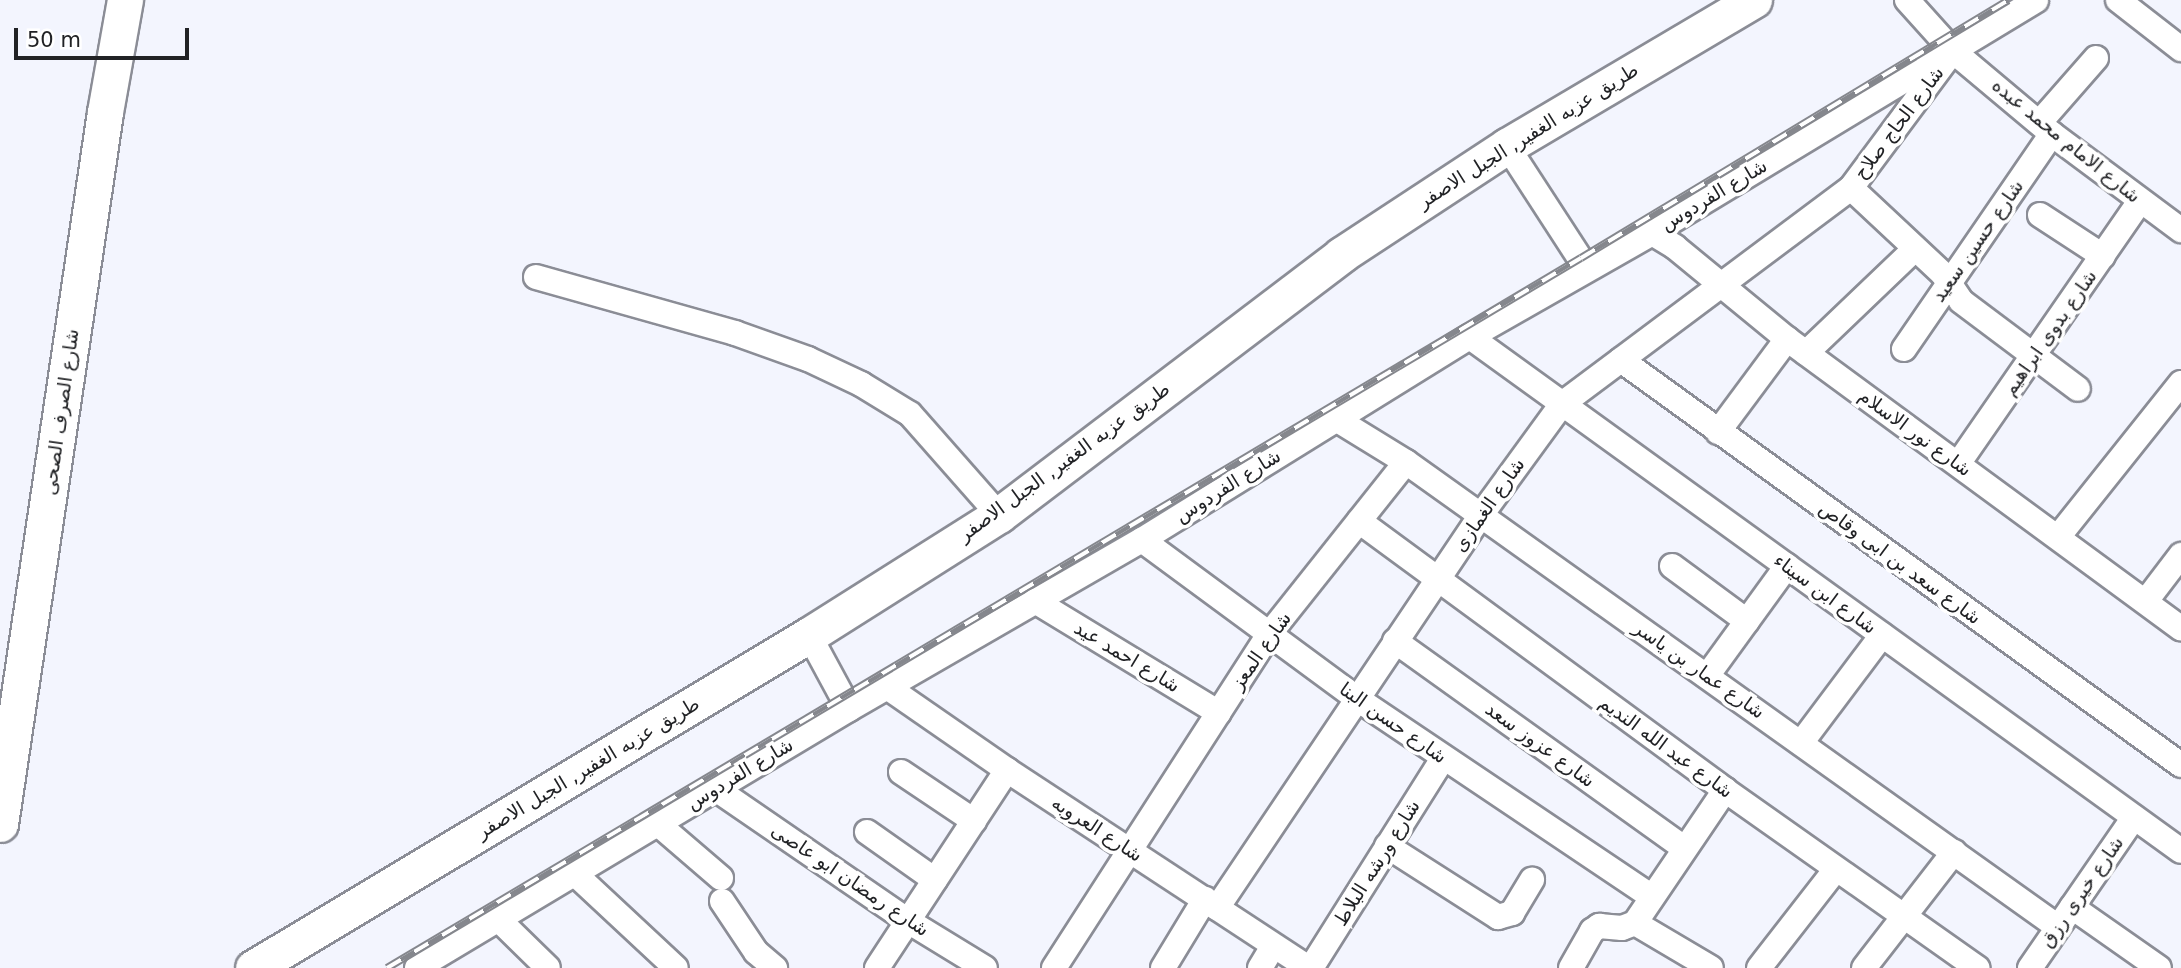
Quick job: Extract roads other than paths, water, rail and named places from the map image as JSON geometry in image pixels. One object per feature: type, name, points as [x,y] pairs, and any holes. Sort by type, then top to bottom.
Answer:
[{"type":"street","name":"شارع الصرف الصحى","points":[[0,824],[101,140],[125,0]]},
{"type":"street","name":"طريق عزبه الغفير, الجبل الاصفر","points":[[253,968],[809,635],[999,514],[1341,255],[1507,146],[1754,0]]},
{"type":"street","name":"شارع الامام محمد عبده","points":[[1907,0],[1953,51],[2046,128],[2181,230]]},
{"type":"street","name":"شارع الفردوس","points":[[428,965],[497,918],[849,709],[1142,540],[1470,337],[1652,233],[2036,0]]},
{"type":"street","points":[[2118,0],[2181,50]]},
{"type":"street","name":"شارع الحاج صلاح","points":[[1953,51],[1851,187],[1950,282],[1961,301],[2078,389]]},
{"type":"street","name":"شارع حسين سعيد","points":[[1904,349],[1950,282],[2046,128],[2096,58]]},
{"type":"street","points":[[1507,146],[1587,270]]},
{"type":"street","name":"شارع الغمازى","points":[[1163,968],[1211,904],[1481,515],[1562,404],[1851,187]]},
{"type":"street","name":"شارع بدوى ابراهيم","points":[[1958,464],[2035,357],[2140,201]]},
{"type":"street","points":[[2040,215],[2103,256]]},
{"type":"street","name":"شارع نور الاسلام","points":[[1652,233],[1675,247],[1719,286],[1796,346],[2181,628]]},
{"type":"street","points":[[1718,432],[1796,346],[1915,248]]},
{"type":"street","points":[[536,277],[734,333],[808,359],[861,384],[910,414],[999,514]]},
{"type":"street","name":"شارع ابن سيناء","points":[[1470,337],[2181,851]]},
{"type":"street","name":"شارع سعد بن ابى وقاص","points":[[1620,360],[2181,765]]},
{"type":"street","points":[[2058,537],[2181,383]]},
{"type":"street","name":"شارع عمار بن ياسر","points":[[1336,419],[1406,461],[1954,852],[2065,917],[2160,968]]},
{"type":"street","name":"شارع المعز","points":[[1054,968],[1270,633],[1406,461]]},
{"type":"street","name":"شارع عبد الله النديم","points":[[1359,521],[1725,790],[1977,968]]},
{"type":"street","name":"شارع حسن البنا","points":[[1142,540],[1356,698],[1651,896]]},
{"type":"street","points":[[2146,601],[2181,555]]},
{"type":"street","points":[[1672,566],[1747,621]]},
{"type":"street","points":[[1707,676],[1787,566]]},
{"type":"street","name":"شارع احمد عيد","points":[[1035,601],[1219,713]]},
{"type":"street","points":[[809,635],[849,709]]},
{"type":"street","points":[[1801,743],[1882,635]]},
{"type":"street","name":"شارع عزوز سعد","points":[[1395,641],[1684,848]]},
{"type":"street","name":"شارع العروبه","points":[[887,687],[1007,770],[1310,968]]},
{"type":"street","name":"شارع ورشه البلاط","points":[[1310,968],[1443,758]]},
{"type":"street","points":[[877,968],[1007,770]]},
{"type":"street","points":[[901,772],[974,821]]},
{"type":"street","name":"شارع رمضان ابو عاصى","points":[[716,789],[908,921],[985,968]]},
{"type":"street","points":[[1571,968],[1592,931],[1599,926],[1622,928],[1635,923],[1725,790]]},
{"type":"street","name":"شارع خيرى رزق","points":[[2030,968],[2134,817]]},
{"type":"street","points":[[658,824],[721,889],[756,952],[775,968]]},
{"type":"street","points":[[867,832],[935,880]]},
{"type":"street","points":[[1387,846],[1499,917],[1512,913],[1532,880]]},
{"type":"street","points":[[1864,968],[1954,852]]},
{"type":"street","points":[[1759,968],[1836,869]]},
{"type":"street","points":[[574,873],[676,968]]},
{"type":"street","points":[[497,918],[548,968]]},
{"type":"street","points":[[1635,923],[1700,965]]},
{"type":"street","points":[[1260,968],[1273,946]]},
{"type":"railway","points":[[387,968],[1581,258],[2008,0]]}]
